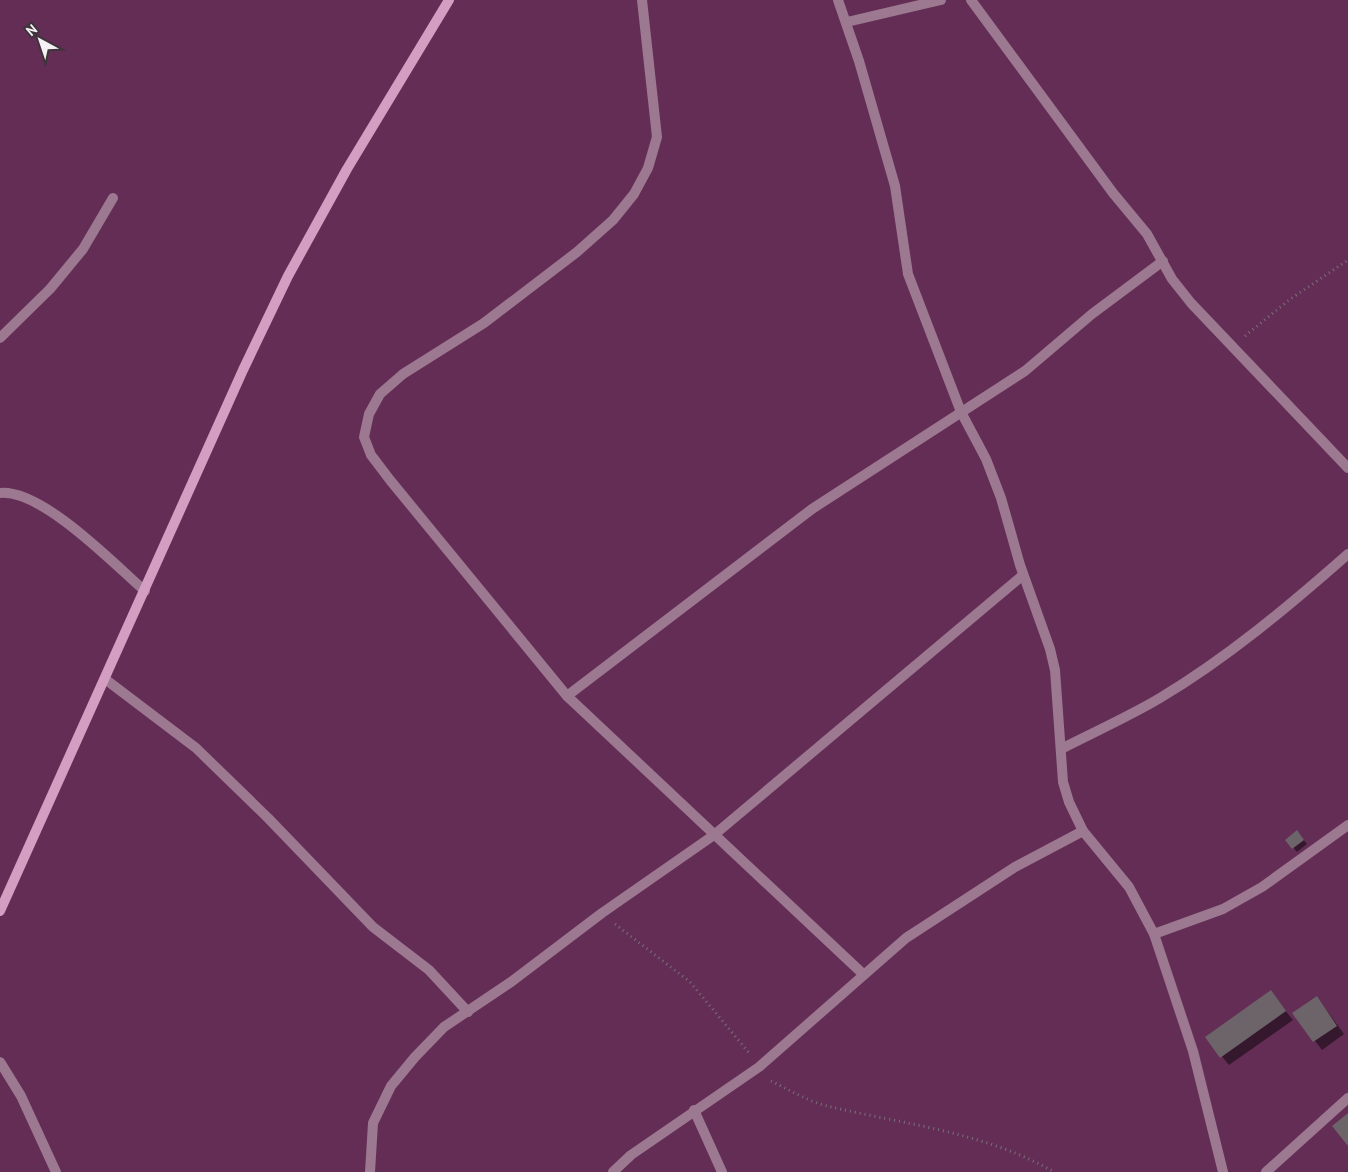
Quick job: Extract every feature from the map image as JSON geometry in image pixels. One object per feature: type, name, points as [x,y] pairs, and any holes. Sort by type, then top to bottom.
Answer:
[{"type":"street","points":[[0,911],[106,679],[243,370],[288,276],[347,169],[449,0]]},
{"type":"street","points":[[642,0],[657,137],[648,168],[634,194],[614,220],[577,252],[484,323],[403,374],[380,394],[368,414],[364,437],[371,456],[567,696],[863,974]]},
{"type":"street","points":[[838,0],[847,22],[895,186],[908,274],[961,412],[986,459],[1001,498],[1024,575],[1050,649],[1055,670],[1063,782],[1067,795],[1083,832],[1129,887],[1154,934],[1193,1051],[1223,1172]]},
{"type":"street","points":[[847,22],[941,0]]},
{"type":"street","points":[[971,0],[1113,193],[1147,234],[1172,279],[1231,348],[1348,468]]},
{"type":"street","points":[[0,338],[50,289],[83,249],[113,198]]},
{"type":"street","points":[[567,696],[812,509],[1025,371],[1092,314],[1162,262]]},
{"type":"street","points":[[0,494],[7,493],[38,502],[91,542],[145,591]]},
{"type":"street","points":[[1061,749],[1160,698],[1206,667],[1258,629],[1348,554]]},
{"type":"street","points":[[370,1172],[373,1123],[391,1086],[415,1057],[444,1027],[468,1012],[602,913],[714,835],[1024,575]]},
{"type":"street","points":[[106,679],[196,748],[268,818],[374,927],[402,951],[429,970],[468,1012]]},
{"type":"street","points":[[1154,934],[1224,909],[1262,886],[1348,825]]},
{"type":"street","points":[[613,1172],[631,1155],[759,1067],[906,938],[1015,867],[1083,832]]},
{"type":"street","points":[[0,1062],[21,1096],[56,1172]]},
{"type":"street","points":[[1266,1172],[1348,1098]]},
{"type":"street","points":[[694,1110],[722,1172]]},
{"type":"path","points":[[1231,348],[1289,300],[1348,260]]},
{"type":"path","points":[[602,913],[690,982],[731,1029],[768,1079],[825,1106],[905,1121],[974,1139],[1036,1162],[1054,1172]]},
{"type":"shaded area","points":[[0,0],[1348,0],[1348,1172],[0,1172]]},
{"type":"building","points":[[1297,830],[1304,840],[1292,849],[1285,840]]},
{"type":"building","points":[[1271,990],[1286,1011],[1220,1058],[1205,1037]]},
{"type":"building","points":[[1317,996],[1337,1026],[1313,1042],[1292,1013]]},
{"type":"building","points":[[1348,1113],[1348,1146],[1332,1126]]}]
